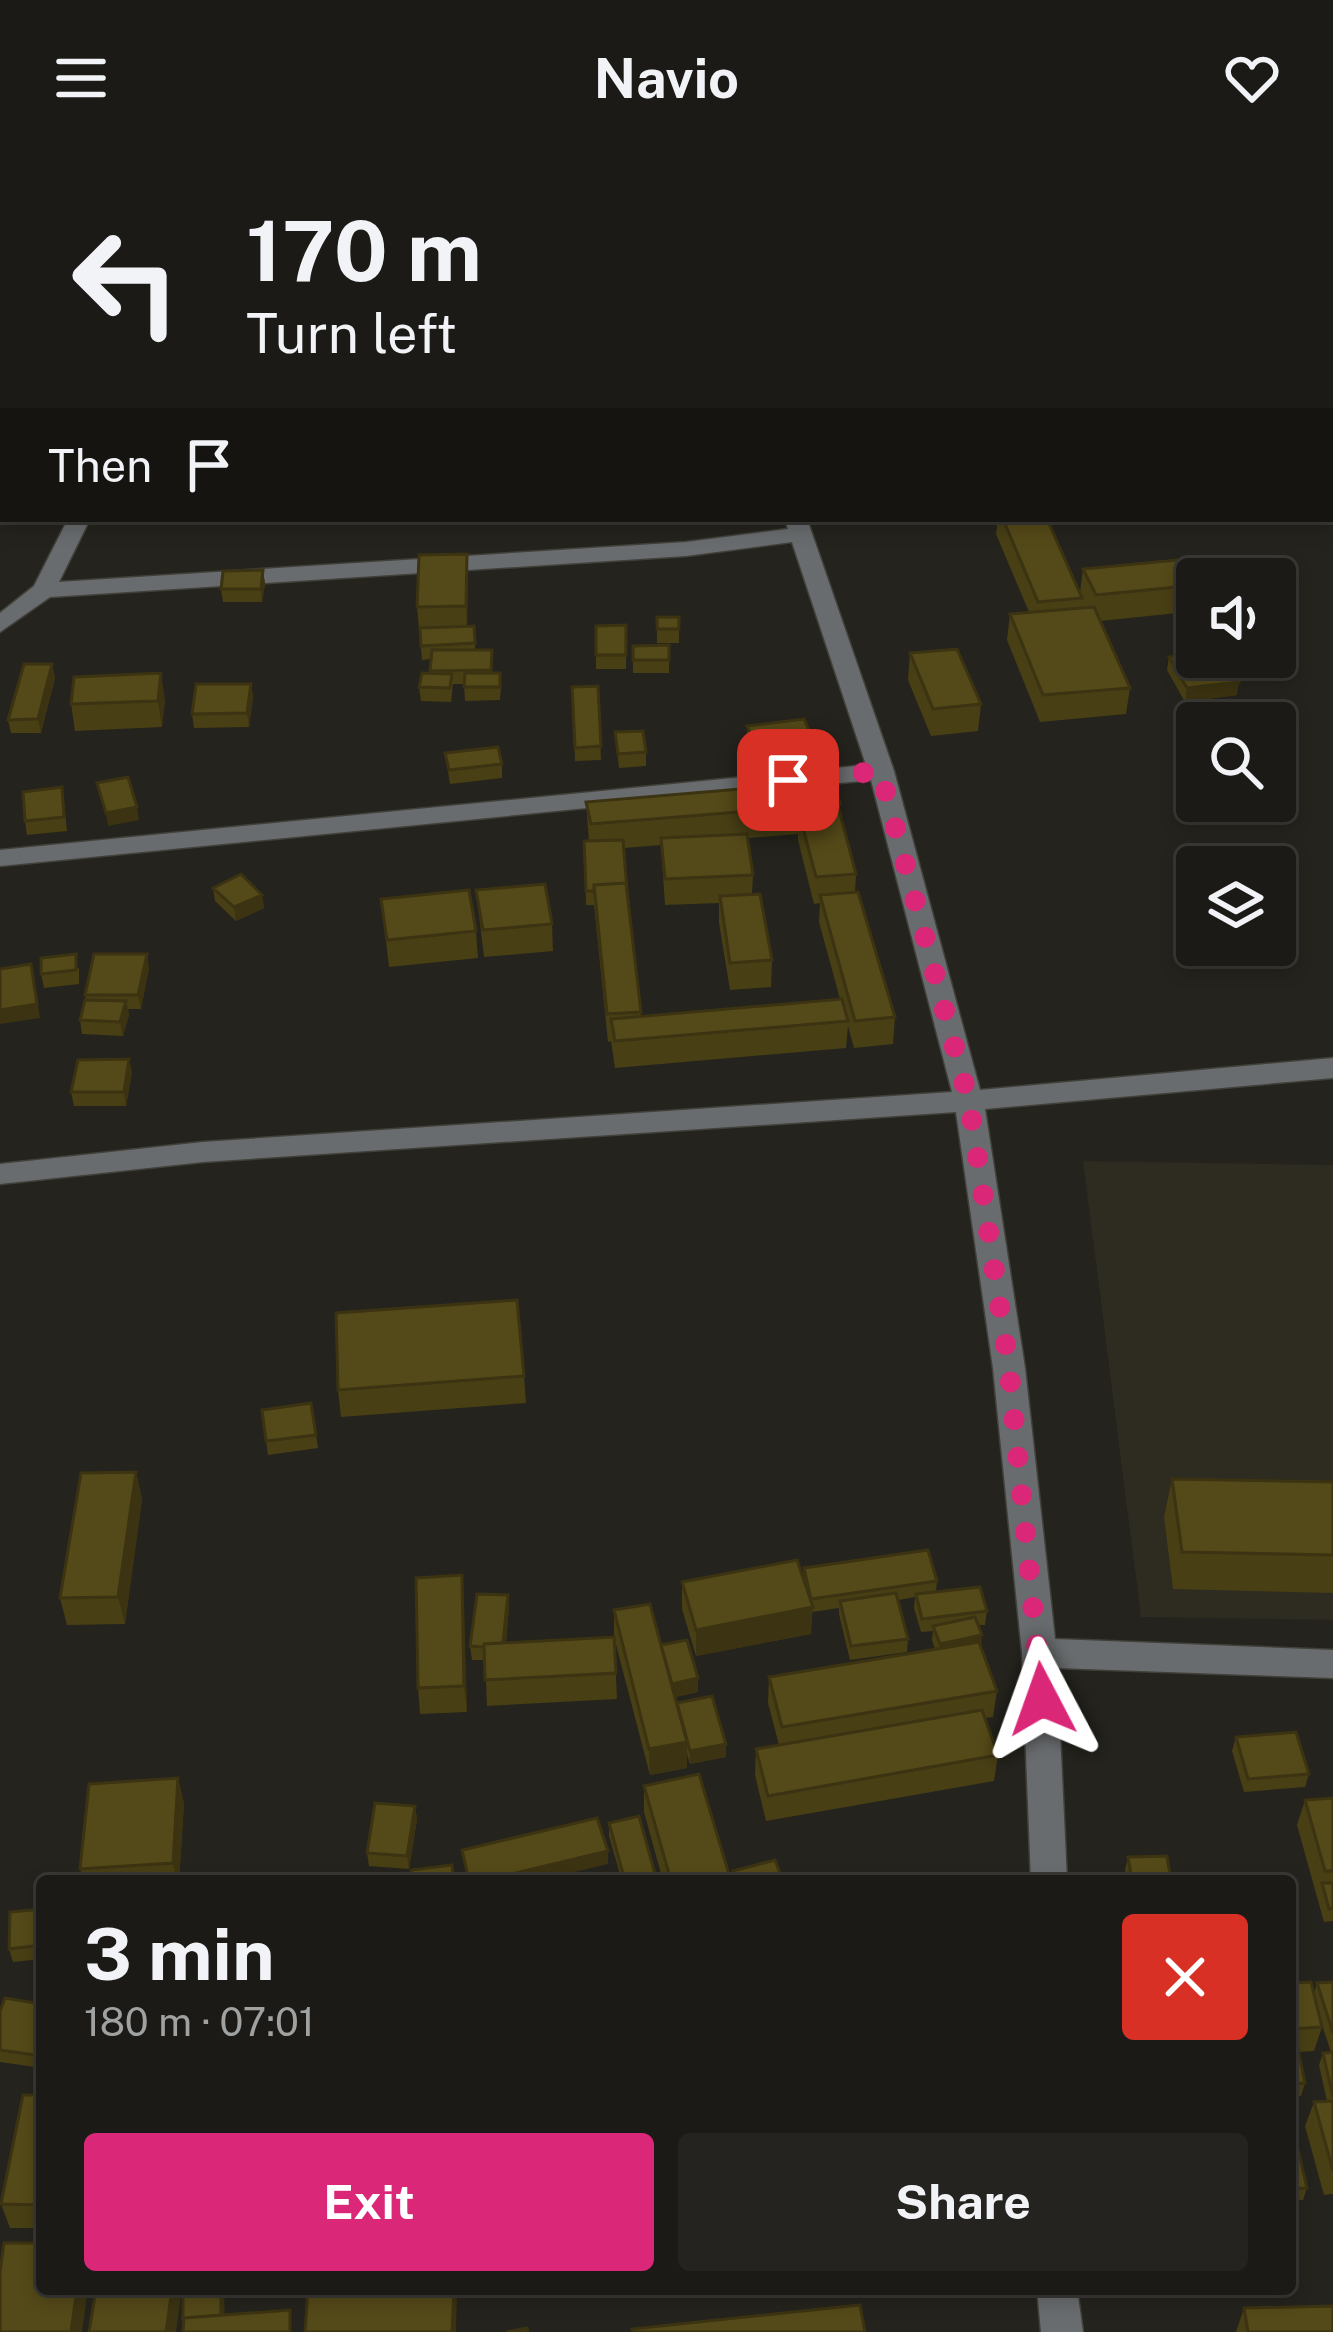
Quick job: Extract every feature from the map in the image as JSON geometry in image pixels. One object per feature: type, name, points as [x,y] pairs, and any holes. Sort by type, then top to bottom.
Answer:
[{"type":"street","points":[[0,625],[44,590],[78,522]]},
{"type":"street","points":[[44,590],[686,549],[798,526],[880,771],[969,1101],[1009,1368],[1039,1653],[1049,1875]]},
{"type":"street","points":[[0,858],[880,771]]},
{"type":"street","points":[[0,1174],[203,1152],[969,1101],[1333,1067]]},
{"type":"street","points":[[1039,1653],[1333,1664]]},
{"type":"street","points":[[1058,2295],[1062,2332]]},
{"type":"shaded area","points":[[1083,1161],[1333,1165],[1333,1620],[1141,1617]]},
{"type":"building","points":[[1004,522],[1048,522],[1082,598],[1038,602]]},
{"type":"building","points":[[467,554],[466,606],[417,607],[419,555]]},
{"type":"building","points":[[1176,560],[1176,587],[1096,595],[1083,569]]},
{"type":"building","points":[[263,570],[261,589],[221,589],[223,571]]},
{"type":"building","points":[[1094,607],[1130,688],[1043,695],[1010,614]]},
{"type":"building","points":[[657,617],[679,617],[679,629],[657,629]]},
{"type":"building","points":[[626,625],[626,655],[596,655],[596,626]]},
{"type":"building","points":[[474,626],[475,643],[421,646],[420,628]]},
{"type":"building","points":[[669,645],[669,660],[633,660],[633,646]]},
{"type":"building","points":[[957,649],[981,704],[933,709],[910,653]]},
{"type":"building","points":[[432,650],[492,650],[491,670],[430,671]]},
{"type":"building","points":[[24,664],[52,664],[38,719],[8,720]]},
{"type":"building","points":[[161,673],[158,701],[71,704],[74,677]]},
{"type":"building","points":[[422,673],[452,674],[450,688],[419,687]]},
{"type":"building","points":[[465,673],[500,673],[500,687],[464,687]]},
{"type":"building","points":[[1181,678],[1237,678],[1239,682],[1187,688]]},
{"type":"building","points":[[196,684],[251,684],[247,713],[192,714]]},
{"type":"building","points":[[598,686],[601,746],[575,748],[572,687]]},
{"type":"building","points":[[804,719],[811,734],[753,742],[747,726]]},
{"type":"building","points":[[643,731],[646,752],[618,754],[615,732]]},
{"type":"building","points":[[498,747],[502,764],[449,770],[445,753]]},
{"type":"building","points":[[128,777],[137,807],[106,813],[97,783]]},
{"type":"building","points":[[834,781],[840,804],[591,824],[586,802]]},
{"type":"building","points":[[62,787],[64,817],[25,821],[23,792]]},
{"type":"building","points":[[839,810],[856,874],[816,877],[799,813]]},
{"type":"building","points":[[747,834],[753,875],[665,879],[661,838]]},
{"type":"building","points":[[623,840],[627,890],[626,883],[594,885],[594,891],[586,891],[584,841]]},
{"type":"building","points":[[241,874],[262,895],[234,907],[213,888]]},
{"type":"building","points":[[626,883],[641,1012],[607,1014],[594,885]]},
{"type":"building","points":[[545,884],[552,924],[483,930],[476,890]]},
{"type":"building","points":[[469,890],[476,931],[387,940],[381,899]]},
{"type":"building","points":[[858,892],[895,1017],[855,1021],[820,895]]},
{"type":"building","points":[[760,894],[772,960],[730,963],[720,896]]},
{"type":"building","points":[[76,954],[76,970],[41,974],[41,958]]},
{"type":"building","points":[[94,954],[147,954],[138,995],[85,995]]},
{"type":"building","points":[[31,964],[37,1004],[0,1010],[0,969]]},
{"type":"building","points":[[842,999],[848,1021],[615,1041],[611,1019]]},
{"type":"building","points":[[85,1000],[126,1001],[120,1022],[80,1020]]},
{"type":"building","points":[[129,1059],[124,1092],[71,1092],[78,1060]]},
{"type":"building","points":[[517,1300],[524,1376],[338,1390],[336,1313]]},
{"type":"building","points":[[311,1403],[316,1435],[266,1441],[262,1410]]},
{"type":"building","points":[[136,1472],[118,1597],[60,1598],[81,1473]]},
{"type":"building","points":[[1172,1479],[1333,1482],[1333,1555],[1182,1552]]},
{"type":"building","points":[[928,1550],[937,1581],[811,1599],[804,1568]]},
{"type":"building","points":[[797,1560],[813,1607],[696,1630],[682,1582]]},
{"type":"building","points":[[462,1575],[464,1686],[418,1688],[416,1578]]},
{"type":"building","points":[[980,1587],[987,1611],[922,1619],[916,1594]]},
{"type":"building","points":[[896,1593],[908,1639],[851,1646],[840,1601]]},
{"type":"building","points":[[477,1594],[508,1595],[503,1643],[470,1646]]},
{"type":"building","points":[[650,1604],[687,1742],[649,1749],[614,1610]]},
{"type":"building","points":[[975,1617],[982,1635],[940,1644],[933,1626]]},
{"type":"building","points":[[614,1637],[616,1673],[485,1680],[484,1644]]},
{"type":"building","points":[[687,1640],[698,1678],[672,1684],[661,1645]]},
{"type":"building","points":[[979,1642],[997,1691],[782,1727],[769,1677]]},
{"type":"building","points":[[712,1696],[726,1744],[690,1751],[677,1703]]},
{"type":"building","points":[[982,1710],[998,1755],[768,1796],[756,1749]]},
{"type":"building","points":[[1296,1732],[1309,1774],[1248,1779],[1236,1737]]},
{"type":"building","points":[[699,1774],[729,1875],[669,1875],[644,1786]]},
{"type":"building","points":[[178,1778],[173,1863],[80,1869],[89,1784]]},
{"type":"building","points":[[1333,1798],[1333,1871],[1325,1871],[1305,1800]]},
{"type":"building","points":[[375,1803],[415,1806],[407,1856],[367,1853]]},
{"type":"building","points":[[639,1816],[655,1875],[623,1875],[609,1823]]},
{"type":"building","points":[[597,1818],[608,1851],[507,1875],[468,1875],[462,1850]]},
{"type":"building","points":[[1167,1856],[1170,1875],[1131,1875],[1128,1857]]},
{"type":"building","points":[[775,1860],[781,1875],[735,1875],[733,1871]]},
{"type":"building","points":[[452,1865],[453,1875],[411,1875],[411,1870]]},
{"type":"building","points":[[1322,1883],[1333,1883],[1333,1908],[1329,1909]]},
{"type":"building","points":[[36,1910],[36,1946],[9,1949],[10,1912]]},
{"type":"building","points":[[1311,1982],[1322,2027],[1296,2029],[1296,1983]]},
{"type":"building","points":[[1333,1982],[1333,2033],[1317,1983]]},
{"type":"building","points":[[5,1998],[36,2003],[36,2055],[0,2050],[0,2011]]},
{"type":"building","points":[[1296,2048],[1298,2048],[1305,2083],[1296,2084]]},
{"type":"building","points":[[1333,2052],[1333,2097],[1323,2053]]},
{"type":"building","points":[[23,2095],[36,2095],[36,2205],[1,2204]]},
{"type":"building","points":[[1333,2101],[1333,2171],[1314,2102]]},
{"type":"building","points":[[1296,2140],[1307,2188],[1296,2189]]},
{"type":"building","points":[[4,2243],[36,2243],[36,2295],[76,2295],[71,2332],[0,2332]]},
{"type":"building","points":[[95,2295],[171,2295],[166,2332],[89,2332]]},
{"type":"building","points":[[183,2295],[221,2295],[221,2315],[183,2321]]},
{"type":"building","points":[[308,2295],[454,2295],[452,2332],[305,2332]]},
{"type":"building","points":[[860,2305],[865,2332],[632,2329]]},
{"type":"building","points":[[1333,2306],[1333,2332],[1248,2332],[1244,2308]]},
{"type":"building","points":[[290,2310],[290,2332],[183,2332],[184,2318]]},
{"type":"route","points":[[788,780],[880,771],[969,1101],[1009,1368],[1042,1699]]}]
